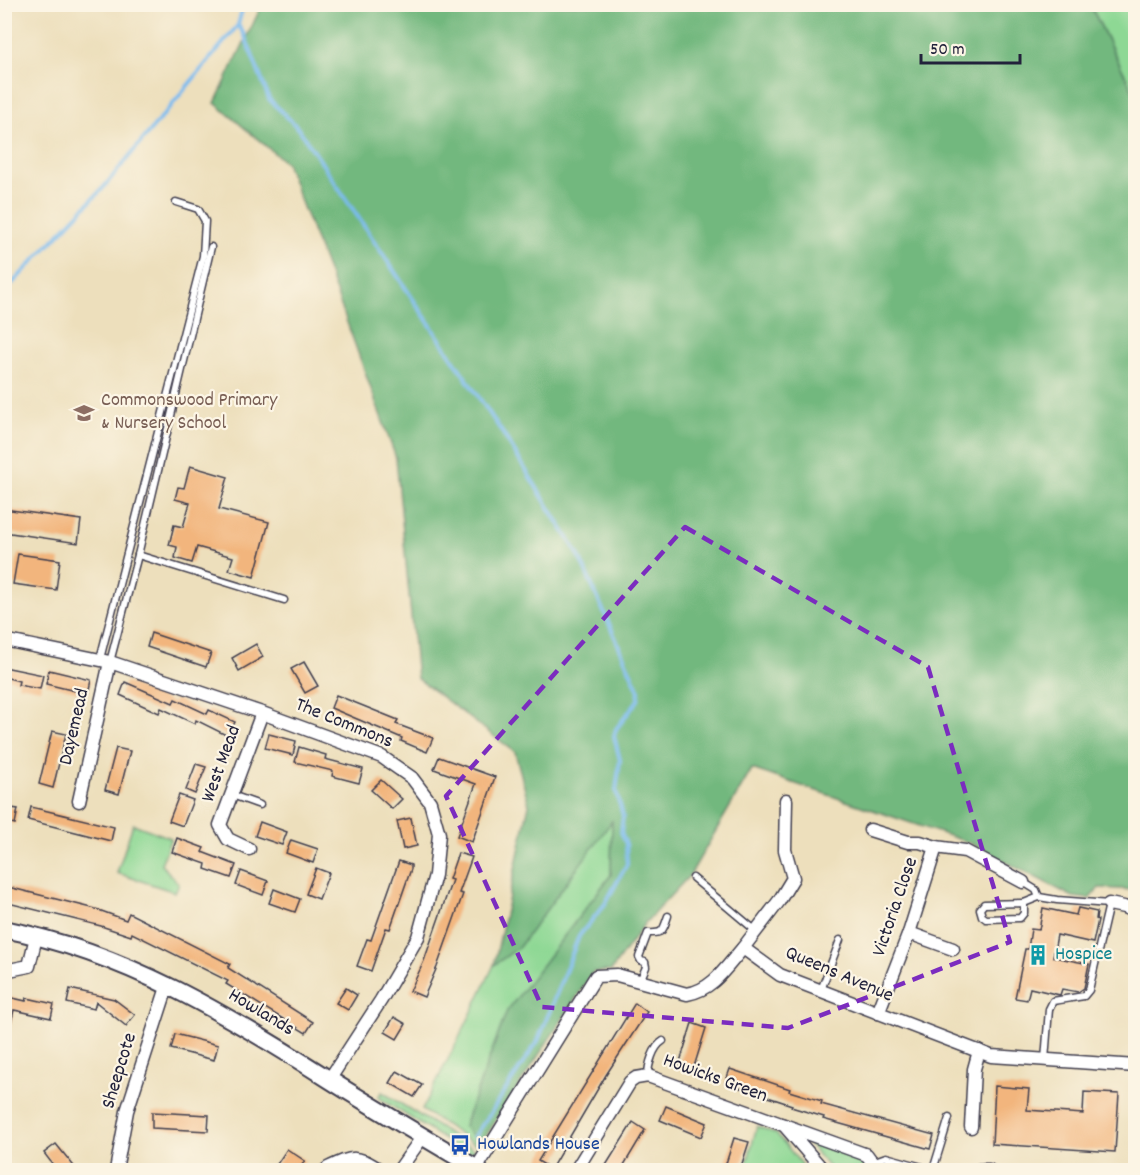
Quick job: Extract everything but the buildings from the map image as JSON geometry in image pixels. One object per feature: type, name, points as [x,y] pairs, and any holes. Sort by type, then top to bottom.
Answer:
[{"type":"street","name":"The Commons","points":[[4,640],[105,661],[262,713],[382,757],[412,778],[430,802],[439,834],[435,874],[417,937],[381,1000],[329,1080]]},
{"type":"street","name":"Dayemead","points":[[79,801],[105,661]]},
{"type":"street","name":"West Mead","points":[[249,849],[228,839],[220,825],[262,713]]},
{"type":"street","points":[[477,1170],[596,976],[618,975],[687,994],[698,993],[709,987],[743,948],[779,901],[793,878],[785,850],[786,800]]},
{"type":"street","name":"Victoria Close","points":[[870,830],[908,842],[920,842],[965,851],[1023,882]]},
{"type":"street","name":"Victoria Close","points":[[878,1013],[909,933],[936,847]]},
{"type":"street","points":[[1109,904],[1136,912]]},
{"type":"street","name":"Howlands","points":[[4,930],[36,937],[105,958],[168,984],[242,1025],[477,1170]]},
{"type":"street","points":[[909,933],[952,949]]},
{"type":"street","points":[[4,971],[28,966],[36,937]]},
{"type":"street","name":"Queens Avenue","points":[[743,948],[780,975],[991,1056],[1136,1066]]},
{"type":"street","name":"Sheepcote","points":[[116,1170],[127,1111],[168,984]]},
{"type":"street","points":[[971,1127],[974,1069],[979,1051]]},
{"type":"street","name":"Howicks Green","points":[[576,1170],[630,1082],[636,1078],[648,1076],[867,1155],[873,1166]]},
{"type":"street","name":"Howicks Green","points":[[783,1124],[823,1170]]},
{"type":"street","points":[[399,1170],[423,1136]]},
{"type":"street","points":[[326,1170],[348,1158],[364,1160],[380,1170]]},
{"type":"street","points":[[979,1170],[989,1170]]},
{"type":"lane","points":[[105,661],[203,256],[205,221],[198,209],[176,202]]},
{"type":"lane","points":[[105,661],[138,555],[211,247]]},
{"type":"lane","points":[[138,555],[284,600]]},
{"type":"lane","points":[[231,794],[260,805]]},
{"type":"lane","points":[[693,878],[756,931]]},
{"type":"lane","points":[[1023,882],[1036,890],[1039,897]]},
{"type":"lane","points":[[1023,903],[1024,913],[1020,918],[986,919],[980,909],[984,904],[1023,903],[1039,897],[1109,904],[1089,990],[1084,996],[1053,1001],[1048,1009],[1045,1060]]},
{"type":"lane","points":[[639,981],[646,967],[645,962],[639,957],[644,938],[648,933],[659,934],[663,931],[668,916]]},
{"type":"lane","points":[[821,990],[840,940]]},
{"type":"lane","points":[[648,1076],[648,1067],[658,1044],[663,1041]]},
{"type":"lane","points":[[873,1166],[886,1157],[933,1170],[949,1118]]},
{"type":"highlighted area","points":[[685,527],[928,667],[1010,942],[788,1028],[542,1007],[446,796]]},
{"type":"green space","points":[[262,5],[1090,5],[1135,95],[1135,890],[1099,888],[1089,899],[1073,897],[970,843],[752,769],[690,875],[645,923],[611,971],[593,972],[480,1145],[464,1126],[507,1011],[611,875],[612,821],[519,947],[494,965],[529,805],[515,752],[417,678],[396,458],[286,163],[215,103]]},
{"type":"green space","points":[[1090,5],[1135,5],[1135,95],[1096,16]]},
{"type":"green space","points":[[612,820],[611,875],[507,1011],[464,1125],[480,1145],[479,1147],[422,1110],[494,965],[519,947]]},
{"type":"green space","points":[[133,824],[171,838],[161,864],[179,884],[175,892],[117,873]]},
{"type":"green space","points":[[382,1092],[477,1151],[465,1153],[378,1097]]},
{"type":"green space","points":[[757,1126],[777,1134],[806,1170],[745,1170]]},
{"type":"green space","points":[[804,1138],[862,1159],[866,1163],[866,1170],[831,1170]]},
{"type":"waterway","points":[[4,292],[103,188],[238,25],[242,10],[259,4]]},
{"type":"waterway","points":[[238,25],[244,34],[269,99],[299,129],[502,432],[578,554],[639,691],[638,700],[616,729],[614,736],[620,760],[616,791],[623,816],[621,832],[626,844],[627,864],[605,904],[579,936],[538,1041],[475,1136]]},
{"type":"place","name":"Commonswood Primary & Nursery School","points":[[84,413]]},
{"type":"place","name":"Hospice","points":[[1038,955]]},
{"type":"place","name":"Howlands House","points":[[460,1145]]}]
